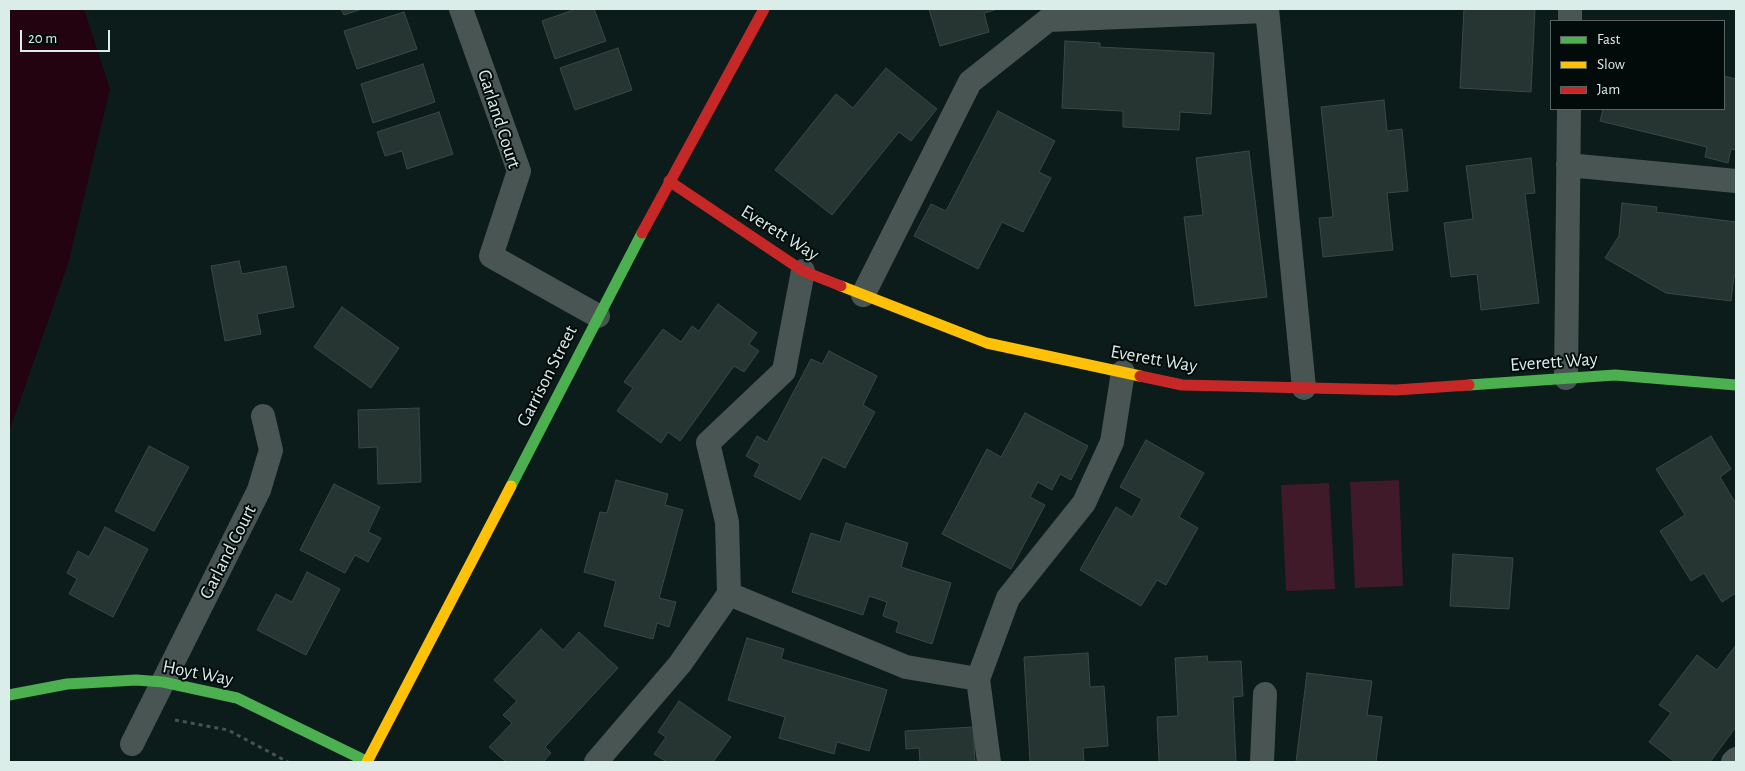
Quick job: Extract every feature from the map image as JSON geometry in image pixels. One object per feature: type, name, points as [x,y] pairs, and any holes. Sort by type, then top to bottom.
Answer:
[{"type":"street","name":"Garland Court","points":[[461,9],[519,171],[491,256],[598,316]]},
{"type":"street","name":"Garrison Street","points":[[367,762],[668,181],[764,9]]},
{"type":"street","points":[[863,295],[970,82],[1046,14],[1266,10],[1304,388]]},
{"type":"street","points":[[1566,378],[1569,110]]},
{"type":"street","points":[[1568,165],[1736,181]]},
{"type":"street","name":"Everett Way","points":[[668,181],[803,271],[863,295],[987,343],[1182,385],[1396,390],[1615,375],[1736,385]]},
{"type":"street","points":[[596,762],[680,664],[729,594],[727,522],[708,443],[784,371],[803,271]]},
{"type":"street","points":[[989,762],[978,679],[1008,598],[1084,502],[1112,442],[1124,372]]},
{"type":"street","name":"Garland Court","points":[[132,744],[259,490],[271,450],[263,416]]},
{"type":"street","points":[[729,594],[906,667],[978,679]]},
{"type":"street","name":"Hoyt Way","points":[[9,695],[67,684],[136,680],[163,682],[237,698],[367,762]]},
{"type":"street","points":[[1262,762],[1266,694]]},
{"type":"street","points":[[1733,762],[1736,759]]},
{"type":"shaded area","points":[[9,9],[84,9],[110,89],[68,264],[9,432]]},
{"type":"shaded area","points":[[1399,480],[1403,586],[1355,588],[1350,482]]},
{"type":"shaded area","points":[[1329,483],[1335,589],[1286,591],[1281,485]]},
{"type":"building","points":[[341,9],[362,9],[344,15]]},
{"type":"building","points":[[576,9],[594,9],[606,41],[555,59],[542,21]]},
{"type":"building","points":[[929,9],[998,9],[984,13],[989,32],[940,46]]},
{"type":"building","points":[[1464,9],[1535,9],[1531,92],[1460,88]]},
{"type":"building","points":[[404,12],[417,49],[357,69],[344,31]]},
{"type":"building","points":[[1065,41],[1100,43],[1100,47],[1214,53],[1211,114],[1180,112],[1179,130],[1123,127],[1123,111],[1062,108]]},
{"type":"building","points":[[618,48],[632,90],[575,110],[560,68]]},
{"type":"building","points":[[423,64],[435,102],[373,123],[361,84]]},
{"type":"building","points":[[886,68],[937,109],[911,141],[899,132],[832,215],[775,170],[836,94],[853,108]]},
{"type":"building","points":[[1725,76],[1736,79],[1736,150],[1731,149],[1728,163],[1705,157],[1707,147],[1600,121],[1603,110],[1725,110]]},
{"type":"building","points":[[1384,100],[1387,131],[1402,129],[1408,191],[1387,193],[1393,250],[1323,257],[1319,218],[1333,217],[1321,107]]},
{"type":"building","points":[[998,111],[1055,141],[1039,172],[1051,178],[1023,232],[1002,222],[978,269],[914,236],[931,204],[946,211]]},
{"type":"building","points":[[439,112],[453,154],[407,169],[402,151],[385,156],[377,132]]},
{"type":"building","points":[[1249,151],[1267,297],[1195,306],[1184,217],[1203,215],[1196,158]]},
{"type":"building","points":[[1531,158],[1535,193],[1525,194],[1539,303],[1481,310],[1477,274],[1451,277],[1444,223],[1473,219],[1466,166]]},
{"type":"building","points":[[1622,203],[1657,207],[1656,212],[1736,222],[1736,276],[1734,276],[1731,301],[1666,293],[1605,258],[1619,236]]},
{"type":"building","points":[[239,261],[242,274],[286,266],[294,307],[257,314],[261,334],[225,341],[211,266]]},
{"type":"building","points":[[718,304],[757,333],[749,344],[759,351],[744,372],[734,366],[680,441],[668,432],[661,443],[617,411],[633,388],[624,382],[663,329],[681,342],[692,326],[699,331]]},
{"type":"building","points":[[342,307],[399,348],[371,388],[314,347]]},
{"type":"building","points":[[829,351],[877,376],[863,405],[875,412],[845,468],[823,457],[800,500],[754,476],[760,464],[746,456],[757,436],[767,442],[811,359],[822,364]]},
{"type":"building","points":[[419,408],[421,482],[378,484],[377,447],[359,448],[358,410]]},
{"type":"building","points":[[1025,413],[1088,446],[1071,480],[1060,474],[1052,490],[1038,482],[1030,497],[1045,505],[1011,569],[942,534],[987,449],[1001,457]]},
{"type":"building","points":[[1711,436],[1731,469],[1720,477],[1736,504],[1736,593],[1722,602],[1704,573],[1691,581],[1660,531],[1685,515],[1656,469]]},
{"type":"building","points":[[1146,440],[1204,473],[1179,517],[1198,528],[1166,585],[1157,580],[1141,606],[1080,570],[1116,507],[1132,517],[1142,499],[1120,487]]},
{"type":"building","points":[[149,446],[189,467],[154,531],[115,511]]},
{"type":"building","points":[[616,480],[668,494],[665,505],[683,510],[659,598],[676,602],[669,627],[657,623],[653,639],[604,626],[616,581],[584,572],[600,512],[607,513]]},
{"type":"building","points":[[334,484],[380,507],[368,532],[381,538],[368,562],[355,555],[345,573],[300,550]]},
{"type":"building","points":[[846,523],[908,543],[901,567],[951,583],[932,644],[896,632],[899,622],[883,616],[887,602],[869,596],[863,615],[792,592],[811,533],[840,542]]},
{"type":"building","points":[[105,527],[148,549],[113,617],[69,594],[77,579],[67,573],[78,551],[89,557]]},
{"type":"building","points":[[1453,554],[1513,558],[1509,609],[1450,606]]},
{"type":"building","points":[[307,572],[340,589],[306,655],[257,630],[276,594],[292,602]]},
{"type":"building","points":[[541,629],[563,650],[579,632],[618,668],[545,747],[551,753],[543,762],[506,762],[489,747],[512,723],[503,715],[517,701],[494,680]]},
{"type":"building","points":[[747,638],[784,649],[781,659],[887,690],[869,751],[837,742],[834,754],[779,738],[785,717],[728,700]]},
{"type":"building","points":[[1736,645],[1736,727],[1710,762],[1675,762],[1649,742],[1671,713],[1659,705],[1697,655],[1717,670]]},
{"type":"building","points":[[1088,653],[1090,687],[1104,686],[1108,746],[1083,748],[1084,762],[1030,762],[1024,657]]},
{"type":"building","points":[[1207,656],[1208,662],[1241,661],[1243,696],[1233,697],[1236,762],[1159,762],[1157,717],[1178,716],[1175,658]]},
{"type":"building","points":[[1307,673],[1372,681],[1367,715],[1382,717],[1376,762],[1296,762]]},
{"type":"building","points":[[679,701],[731,737],[713,762],[667,762],[654,754],[666,737],[658,732]]},
{"type":"building","points":[[973,727],[975,762],[920,762],[919,748],[906,749],[905,731]]},
{"type":"traffic: fast","points":[[511,486],[642,233]]},
{"type":"traffic: fast","points":[[1469,385],[1615,375],[1736,385]]},
{"type":"traffic: fast","points":[[9,695],[67,684],[136,680],[163,682],[237,698],[368,762]]},
{"type":"traffic: slow","points":[[841,286],[987,343],[1140,376]]},
{"type":"traffic: slow","points":[[367,762],[511,486]]},
{"type":"traffic: jam","points":[[642,233],[764,9]]},
{"type":"traffic: jam","points":[[669,181],[803,271],[841,286]]},
{"type":"traffic: jam","points":[[1140,376],[1182,385],[1396,390],[1469,385]]}]
